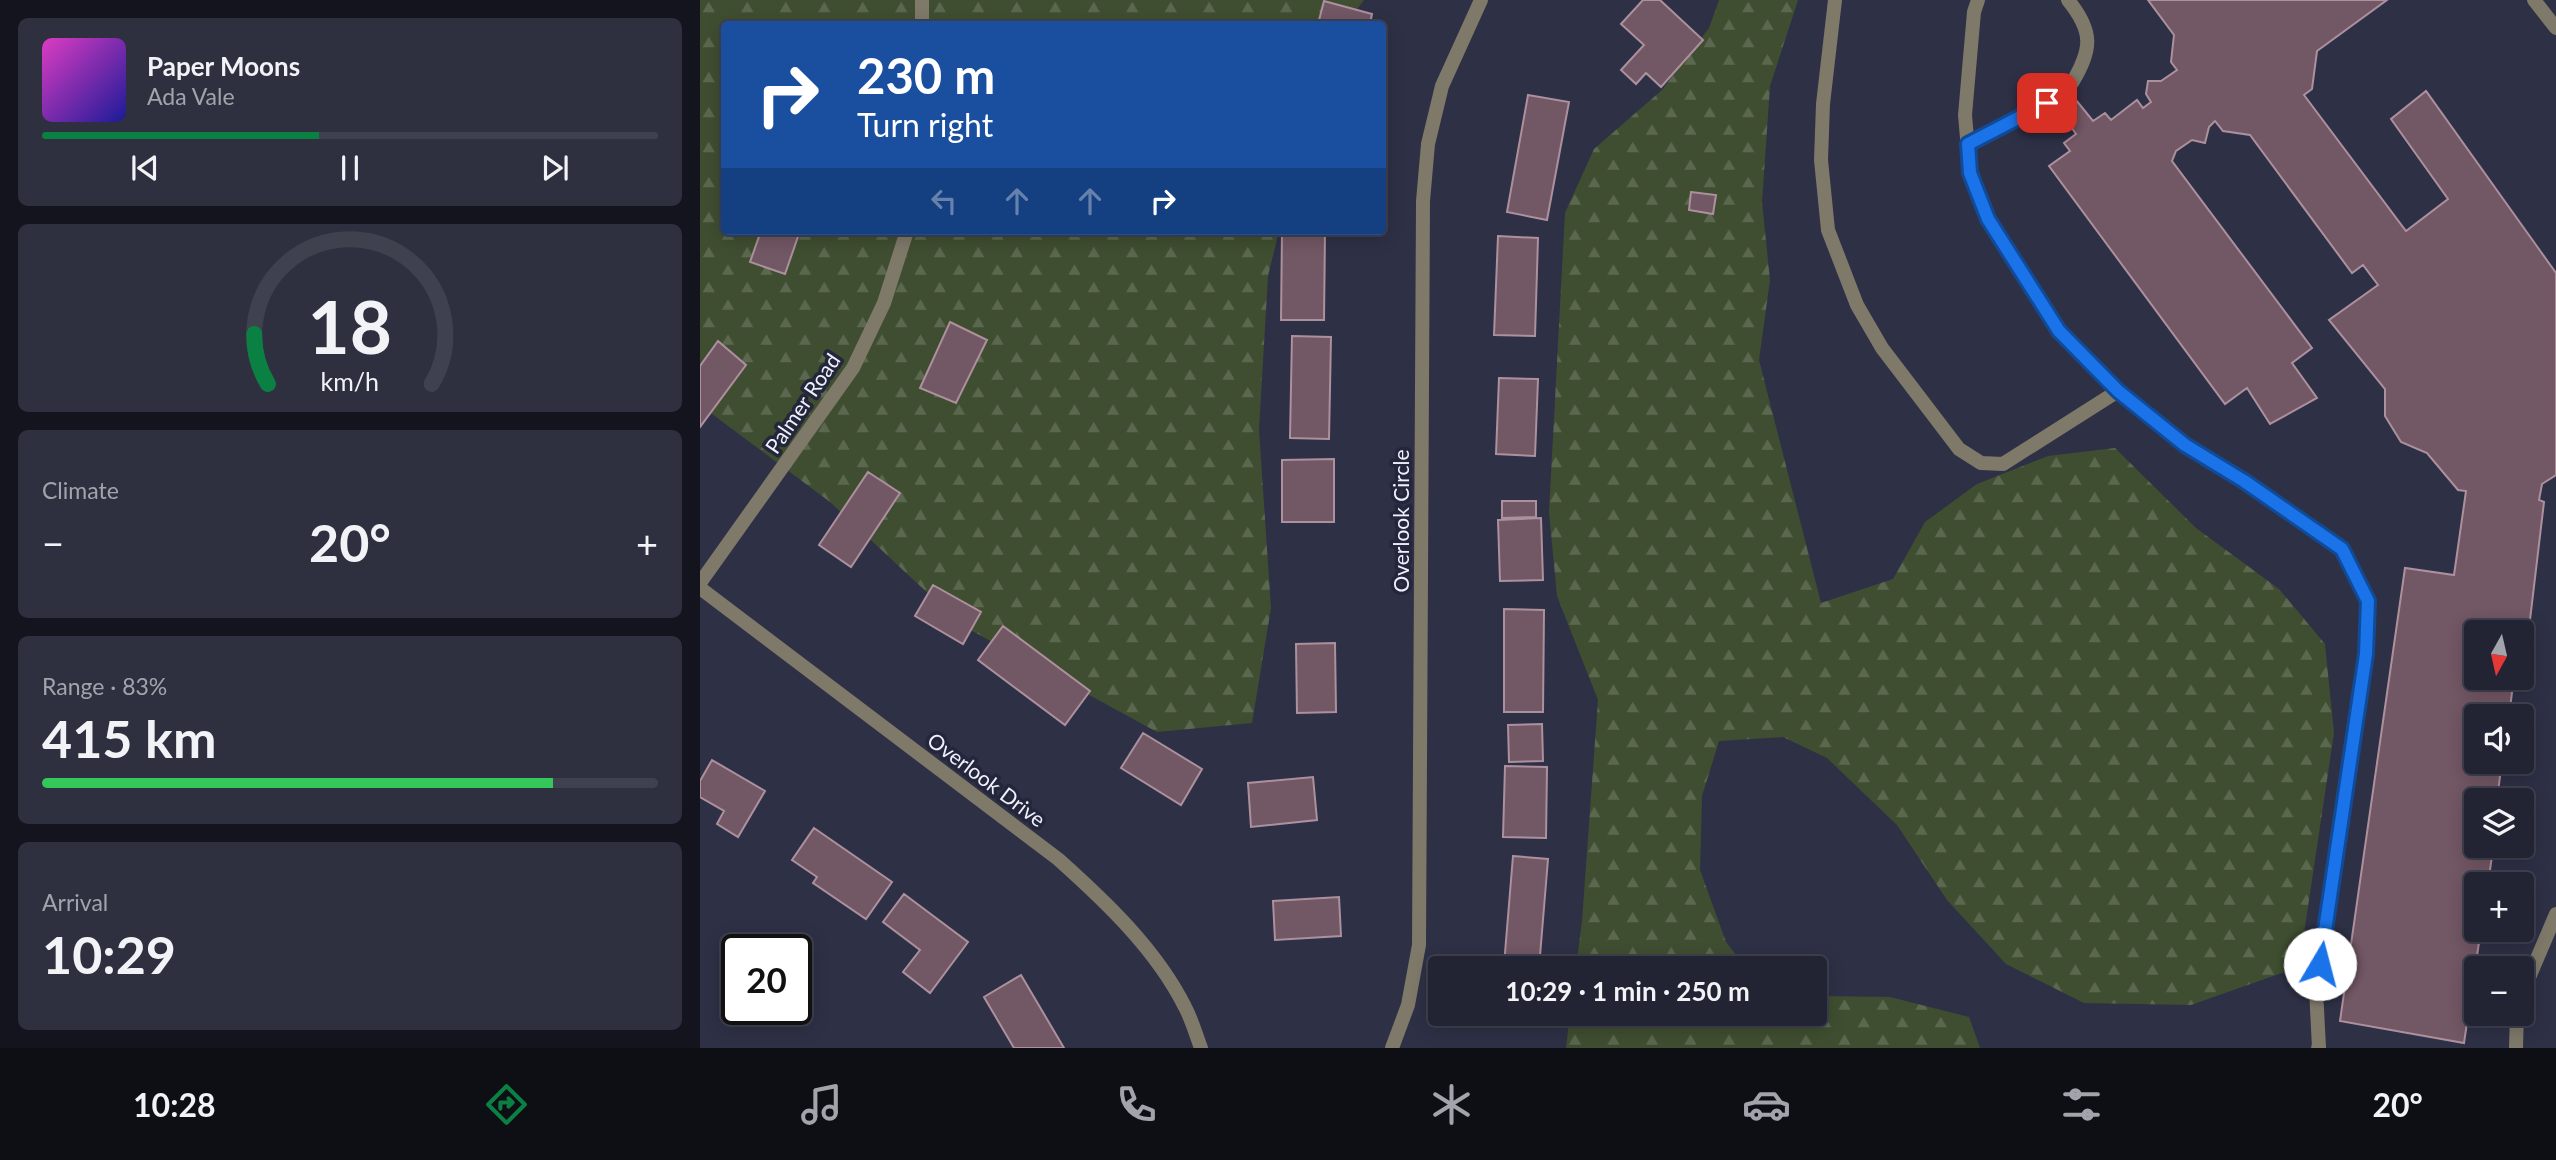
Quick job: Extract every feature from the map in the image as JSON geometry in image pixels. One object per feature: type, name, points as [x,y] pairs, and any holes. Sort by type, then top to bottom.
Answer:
[{"type":"street","points":[[922,0],[922,21]]},
{"type":"street","name":"Overlook Circle","points":[[1392,1048],[1408,1005],[1419,945],[1423,201],[1429,144],[1442,86],[1481,0]]},
{"type":"street","points":[[1835,0],[1823,104],[1821,160],[1828,230],[1857,305],[1882,348],[1959,449],[1981,463],[2003,464],[2118,391]]},
{"type":"street","points":[[1978,0],[1974,12],[1965,115],[1970,173],[1988,219],[2059,331],[2118,391],[2185,445],[2244,481],[2342,549],[2368,601],[2366,654],[2316,989],[2318,1048]]},
{"type":"street","points":[[2068,0],[2080,15],[2088,35],[2084,62],[2072,83]]},
{"type":"street","points":[[2534,0],[2556,28]]},
{"type":"street","points":[[1968,144],[2047,103]]},
{"type":"street","name":"Palmer Road","points":[[700,586],[853,368],[884,303],[906,235]]},
{"type":"street","name":"Overlook Drive","points":[[700,586],[1058,859],[1107,903],[1150,954],[1178,996],[1201,1048]]},
{"type":"street","points":[[2534,966],[2556,914]]},
{"type":"street","points":[[2516,1048],[2517,1026]]},
{"type":"green space","points":[[700,0],[1364,0],[1348,21],[721,21],[721,235],[1278,235],[1268,276],[1259,430],[1271,608],[1252,723],[1157,732],[963,626],[830,502],[700,405]]},
{"type":"green space","points":[[1719,0],[1798,0],[1770,86],[1762,202],[1770,280],[1759,360],[1821,603],[1893,579],[1925,522],[1977,484],[2048,456],[2115,448],[2196,528],[2279,589],[2325,644],[2334,733],[2299,967],[2191,1005],[2084,1003],[2006,964],[1947,900],[1897,825],[1827,758],[1783,737],[1719,741],[1702,796],[1700,870],[1726,942],[1737,956],[1578,956],[1598,700],[1557,596],[1549,512],[1565,213],[1594,149],[1662,90],[1709,28]]},
{"type":"green space","points":[[1827,996],[1890,997],[1969,1017],[1980,1048],[1566,1048],[1569,1026],[1827,1026]]},
{"type":"building","points":[[1643,0],[1660,0],[1703,40],[1661,87],[1646,73],[1636,84],[1621,70],[1644,45],[1621,24]]},
{"type":"building","points":[[2148,0],[2387,0],[2317,51],[2312,89],[2304,95],[2406,231],[2448,199],[2391,119],[2426,91],[2556,273],[2556,475],[2542,484],[2539,500],[2544,502],[2530,620],[2464,620],[2464,690],[2512,690],[2511,704],[2464,704],[2464,774],[2500,774],[2499,788],[2464,788],[2464,858],[2492,858],[2490,872],[2464,872],[2464,942],[2479,942],[2477,956],[2464,956],[2464,1026],[2467,1026],[2464,1043],[2340,1021],[2405,568],[2454,575],[2466,491],[2458,490],[2427,453],[2401,442],[2385,416],[2385,389],[2329,320],[2378,285],[2363,265],[2352,273],[2250,135],[2223,131],[2215,121],[2209,127],[2205,143],[2192,140],[2176,151],[2172,161],[2312,348],[2292,363],[2317,398],[2270,424],[2247,388],[2225,404],[2049,166],[2070,151],[2064,143],[2076,134],[2061,112],[2076,100],[2093,121],[2105,113],[2111,120],[2137,100],[2143,108],[2151,102],[2146,94],[2148,81],[2161,81],[2177,70],[2171,62],[2174,35]]},
{"type":"building","points":[[1324,1],[1372,14],[1371,21],[1319,21]]},
{"type":"building","points":[[1528,95],[1569,102],[1547,220],[1507,212]]},
{"type":"building","points":[[1691,192],[1716,195],[1713,214],[1689,210]]},
{"type":"building","points":[[760,235],[799,235],[785,274],[750,262]]},
{"type":"building","points":[[1282,235],[1325,235],[1324,320],[1281,320]]},
{"type":"building","points":[[1498,236],[1538,238],[1535,336],[1494,335]]},
{"type":"building","points":[[950,322],[987,340],[956,403],[920,388]]},
{"type":"building","points":[[1292,336],[1331,337],[1329,439],[1290,438]]},
{"type":"building","points":[[718,341],[746,365],[700,427],[700,366]]},
{"type":"building","points":[[1499,378],[1538,379],[1535,456],[1496,454]]},
{"type":"building","points":[[1334,459],[1334,522],[1282,522],[1282,460]]},
{"type":"building","points":[[868,472],[900,493],[851,567],[819,545]]},
{"type":"building","points":[[1502,501],[1536,501],[1536,517],[1502,518]]},
{"type":"building","points":[[1541,518],[1543,580],[1500,581],[1498,520]]},
{"type":"building","points":[[933,585],[981,612],[963,644],[915,616]]},
{"type":"building","points":[[1504,609],[1544,610],[1543,712],[1504,712]]},
{"type":"building","points":[[1003,626],[1090,691],[1065,725],[978,660]]},
{"type":"building","points":[[1335,643],[1336,712],[1297,713],[1296,644]]},
{"type":"building","points":[[1542,724],[1543,761],[1509,762],[1508,725]]},
{"type":"building","points":[[1143,733],[1202,769],[1181,805],[1121,768]]},
{"type":"building","points":[[712,760],[765,791],[738,837],[717,824],[724,811],[700,797],[700,781]]},
{"type":"building","points":[[1505,766],[1547,767],[1546,838],[1503,837]]},
{"type":"building","points":[[1313,777],[1317,820],[1251,827],[1248,783]]},
{"type":"building","points":[[814,828],[892,882],[866,919],[813,883],[817,877],[792,860]]},
{"type":"building","points":[[1513,856],[1548,859],[1540,956],[1505,956]]},
{"type":"building","points":[[904,894],[968,942],[930,993],[903,972],[920,950],[883,922]]},
{"type":"building","points":[[1339,897],[1341,936],[1275,940],[1273,901]]},
{"type":"building","points":[[1021,975],[1064,1048],[1014,1048],[984,997]]},
{"type":"route","points":[[2047,103],[1968,144],[1970,173],[1988,219],[2059,331],[2118,391],[2185,445],[2244,481],[2342,549],[2368,601],[2366,654],[2320,964]]}]
